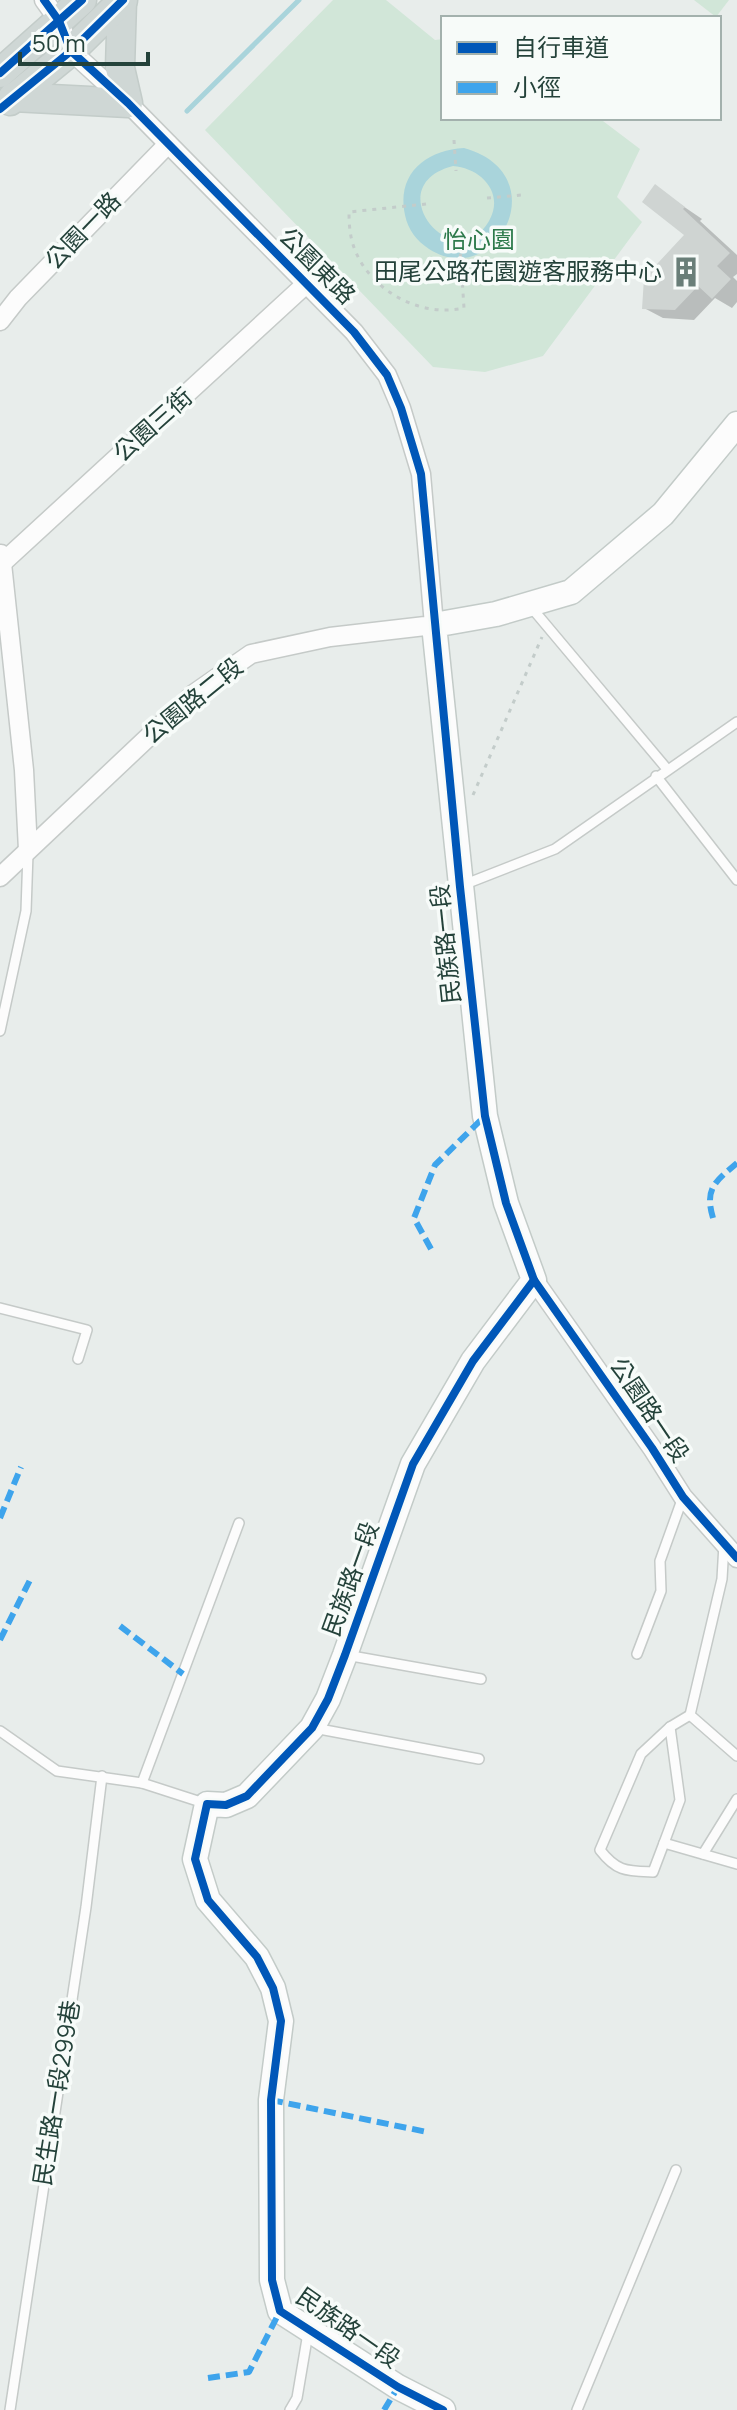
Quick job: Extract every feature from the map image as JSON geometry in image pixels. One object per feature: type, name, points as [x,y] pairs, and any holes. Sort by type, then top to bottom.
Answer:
[{"type":"main road","points":[[4,93],[51,11],[82,0]]},
{"type":"main road","points":[[4,93],[71,51],[123,1]]},
{"type":"main road","points":[[4,93],[128,103],[120,68],[123,1]]},
{"type":"street","name":"公園東路","points":[[51,11],[71,51],[128,103],[354,332],[387,375],[401,408],[421,474],[434,625]]},
{"type":"street","name":"公園一路","points":[[0,321],[18,298],[168,144]]},
{"type":"street","name":"公園三街","points":[[1,559],[306,284]]},
{"type":"street","points":[[434,625],[496,614],[571,592],[663,514],[737,424]]},
{"type":"street","points":[[1,559],[24,770],[28,850]]},
{"type":"street","name":"公園路二段","points":[[0,877],[195,693],[251,654],[330,637],[434,625]]},
{"type":"street","name":"民族路一段","points":[[434,625],[485,1116],[506,1203],[534,1280],[473,1361],[413,1464],[345,1655],[328,1699],[312,1728],[247,1796],[226,1805],[207,1804],[195,1859],[208,1900],[257,1957],[273,1988],[281,2021],[271,2100],[272,2280],[280,2311],[398,2387],[443,2410]]},
{"type":"street","name":"公園路一段","points":[[534,1280],[683,1497],[730,1551]]},
{"type":"lane","points":[[529,605],[667,769]]},
{"type":"lane","points":[[460,887],[555,849],[737,722]]},
{"type":"lane","points":[[656,776],[737,880]]},
{"type":"lane","points":[[0,1031],[26,911],[28,850]]},
{"type":"lane","points":[[0,1308],[87,1330],[78,1359]]},
{"type":"lane","points":[[637,1654],[661,1591],[660,1561],[683,1497]]},
{"type":"lane","points":[[142,1783],[239,1523]]},
{"type":"lane","points":[[670,1727],[680,1800],[653,1872],[627,1871],[611,1864],[600,1850],[641,1754],[670,1727],[690,1715],[730,1551]]},
{"type":"lane","points":[[345,1655],[481,1679]]},
{"type":"lane","points":[[690,1715],[737,1756]]},
{"type":"lane","points":[[312,1728],[479,1759]]},
{"type":"lane","points":[[0,1731],[57,1771],[142,1783],[207,1804]]},
{"type":"lane","name":"民生路一段299巷","points":[[10,2410],[86,1907],[102,1776]]},
{"type":"lane","points":[[703,1854],[737,1799]]},
{"type":"lane","points":[[664,1843],[737,1864]]},
{"type":"lane","points":[[577,2410],[676,2170]]},
{"type":"lane","points":[[290,2410],[297,2398],[309,2330]]},
{"type":"path","points":[[454,140],[456,171]]},
{"type":"path","points":[[487,198],[522,195]]},
{"type":"path","points":[[426,204],[349,212],[353,247],[362,265],[391,294],[429,309],[449,312],[464,308],[459,232]]},
{"type":"path","points":[[473,794],[515,692],[547,626]]},
{"type":"green space","name":"怡心園","points":[[333,0],[386,0],[435,40],[441,39],[441,120],[602,120],[640,149],[617,197],[642,222],[543,356],[485,372],[433,367],[205,130]]},
{"type":"green space","points":[[694,0],[729,0],[715,16]]},
{"type":"water","points":[[464,148],[492,162],[508,181],[512,203],[507,224],[494,243],[476,255],[454,258],[429,249],[417,239],[406,220],[403,200],[410,176],[426,159]],"holes":[[[453,166],[463,168],[488,184],[494,201],[489,221],[475,236],[458,240],[442,235],[429,223],[422,208],[421,191],[431,177]]]},
{"type":"building","name":"田尾公路花園遊客服務中心","points":[[655,184],[685,207],[683,209],[730,253],[717,266],[731,279],[712,299],[698,286],[675,310],[642,309],[644,278],[684,235],[642,202]]},
{"type":"waterway","points":[[187,111],[299,0]]},
{"type":"marked path","points":[[431,1249],[414,1218],[435,1165],[485,1116]]},
{"type":"marked path","points":[[713,1218],[711,1192],[723,1175],[737,1163]]},
{"type":"marked path","points":[[0,1518],[21,1467]]},
{"type":"marked path","points":[[0,1640],[32,1576]]},
{"type":"marked path","points":[[120,1626],[183,1674]]},
{"type":"marked path","points":[[271,2100],[427,2132]]},
{"type":"marked path","points":[[208,2378],[249,2372],[280,2311]]},
{"type":"marked path","points":[[384,2410],[398,2387]]},
{"type":"cycle path","points":[[44,0],[59,21],[71,51],[128,103],[354,332],[387,375],[401,408],[421,474],[485,1116],[506,1203],[534,1280],[683,1497],[737,1558]]},
{"type":"cycle path","points":[[0,73],[82,0]]},
{"type":"cycle path","points":[[0,109],[71,51],[123,0]]},
{"type":"cycle path","points":[[443,2410],[398,2387],[280,2311],[272,2280],[271,2100],[281,2021],[273,1988],[257,1957],[208,1900],[195,1859],[207,1804],[226,1805],[247,1796],[312,1728],[328,1699],[345,1655],[413,1464],[473,1361],[534,1280]]},
{"type":"place","name":"田尾公路花園遊客服務中心","points":[[686,272]]}]
